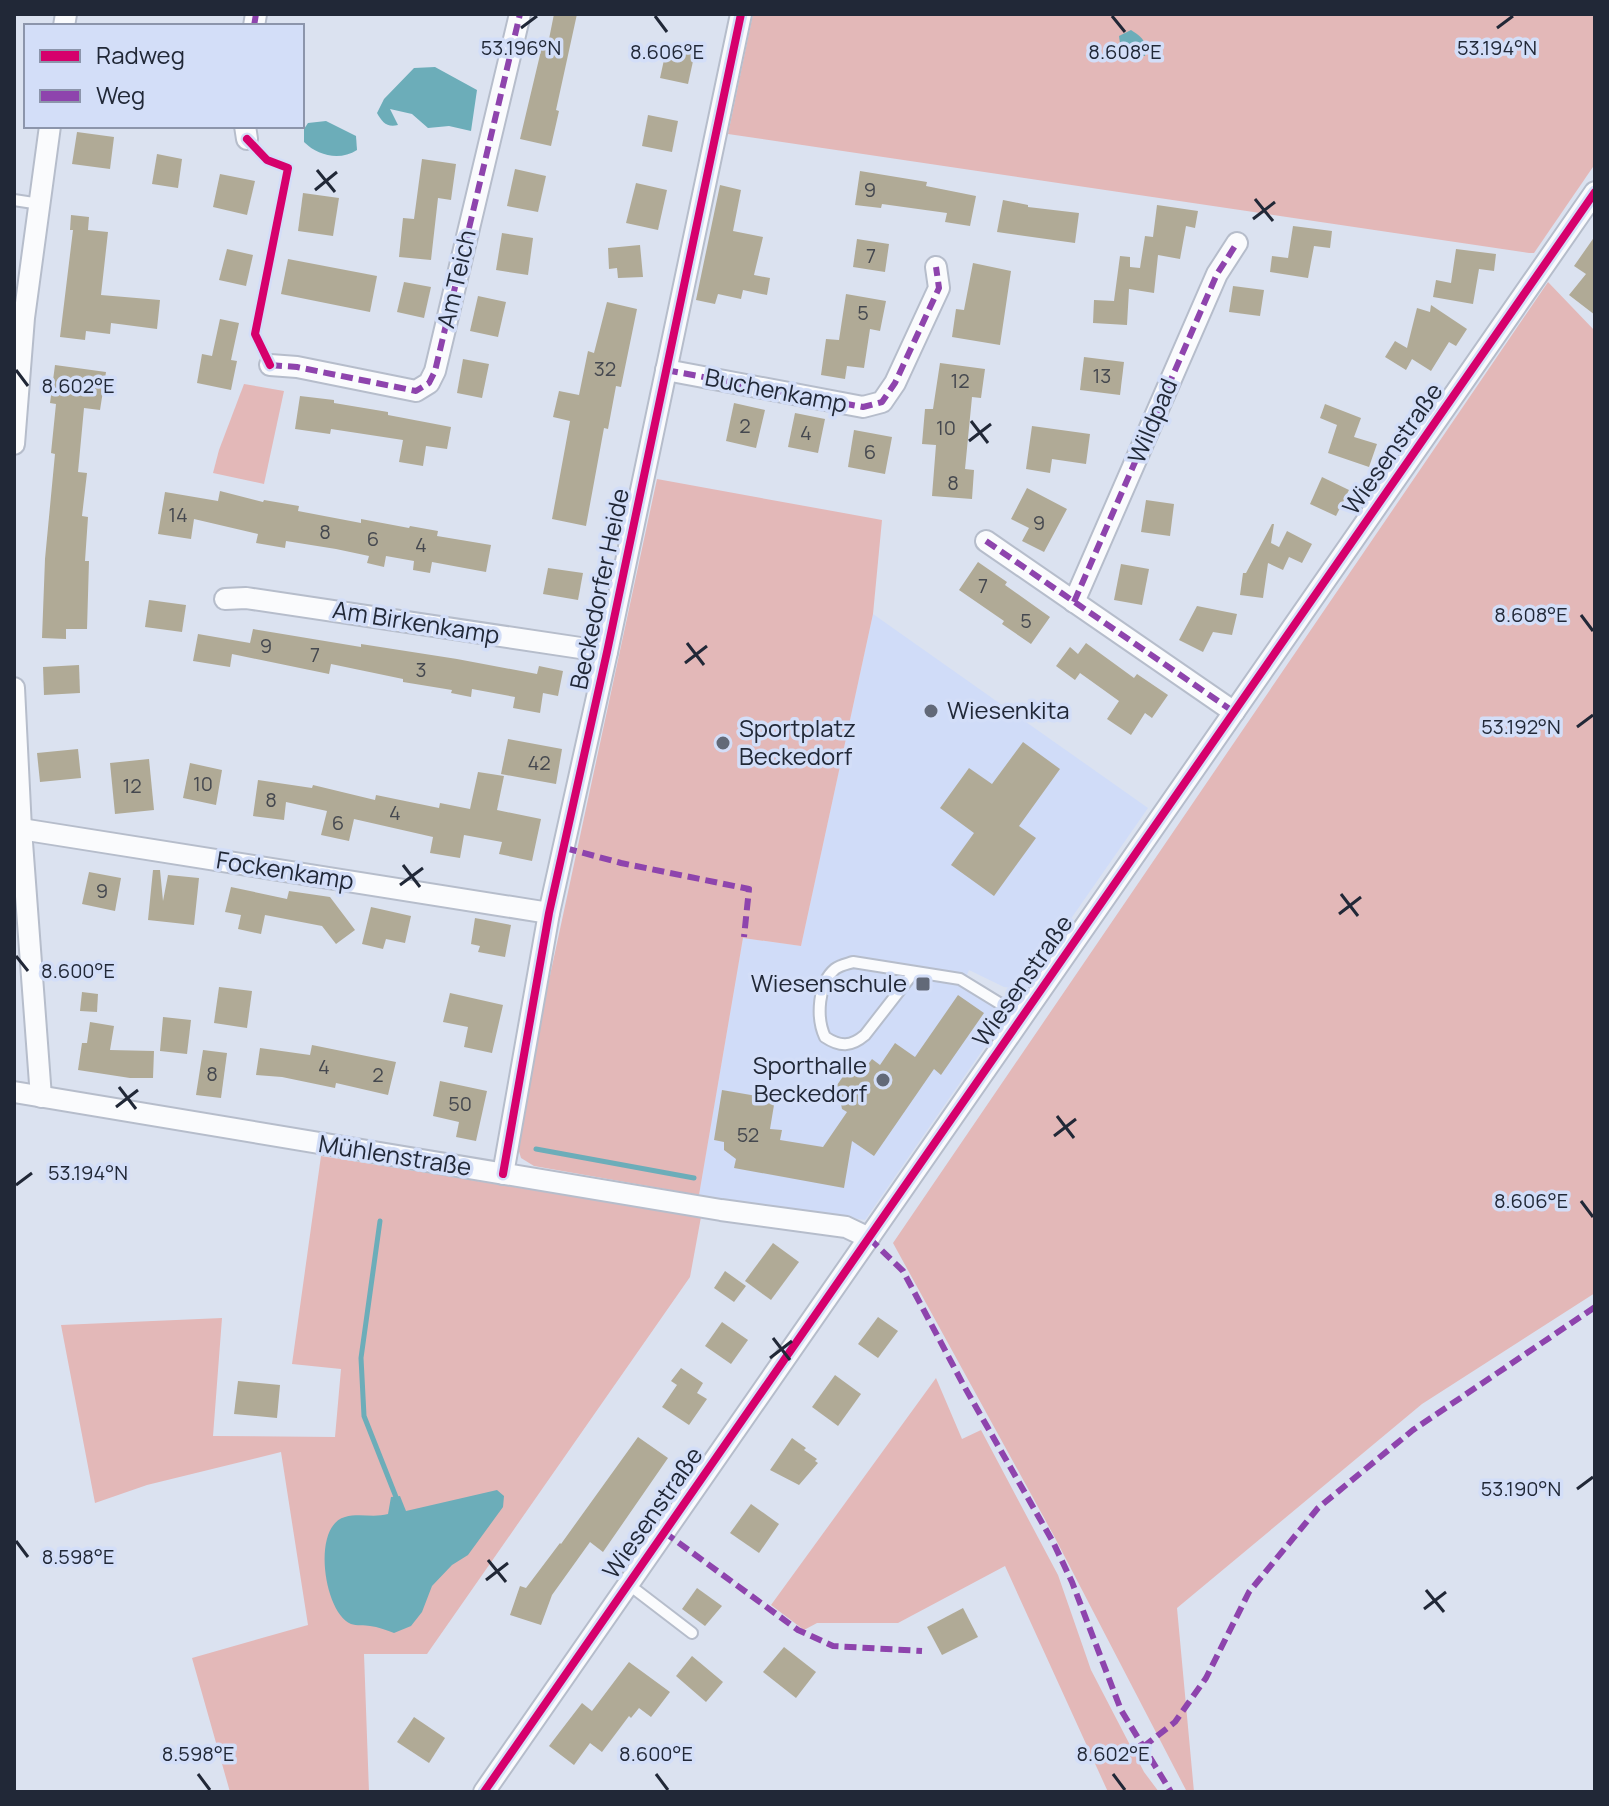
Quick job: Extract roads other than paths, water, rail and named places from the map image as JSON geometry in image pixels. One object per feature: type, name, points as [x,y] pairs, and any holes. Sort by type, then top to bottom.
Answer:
[{"type":"street","name":"Am Teich","points":[[270,365],[297,367],[416,391],[429,383],[435,371],[520,14]]},
{"type":"street","name":"Beckedorfer Heide","points":[[503,1174],[549,913],[741,14]]},
{"type":"street","points":[[14,444],[24,318],[50,128]]},
{"type":"street","name":"Wiesenstraße","points":[[484,1792],[1595,192]]},
{"type":"street","name":"Wildpad","points":[[1074,602],[1217,274],[1237,243]]},
{"type":"street","name":"Buchenkamp","points":[[666,370],[863,407],[882,402],[895,383],[939,288],[936,267]]},
{"type":"street","points":[[986,541],[1234,712]]},
{"type":"street","name":"Am Birkenkamp","points":[[225,599],[246,598],[607,652]]},
{"type":"street","points":[[14,688],[21,829],[20,887],[41,1097]]},
{"type":"street","name":"Fockenkamp","points":[[21,829],[549,913]]},
{"type":"street","name":"Mühlenstraße","points":[[14,1092],[721,1210],[846,1227],[869,1238]]},
{"type":"lane","points":[[14,200],[40,204]]},
{"type":"lane","points":[[914,972],[855,1044],[843,1045],[825,1037],[819,1018],[823,989],[829,975],[838,966],[853,962],[960,979],[1022,1017]]},
{"type":"lane","points":[[628,1584],[692,1633]]},
{"type":"waterway","points":[[536,1149],[694,1178]]},
{"type":"waterway","points":[[380,1221],[361,1358],[364,1416],[396,1497]]},
{"type":"place","name":"Wiesenkita","points":[[931,711]]},
{"type":"place","name":"Sportplatz Beckedorf","points":[[723,743]]},
{"type":"place","name":"Wiesenschule","points":[[923,984]]},
{"type":"place","name":"Sporthalle Beckedorf","points":[[883,1080]]}]
